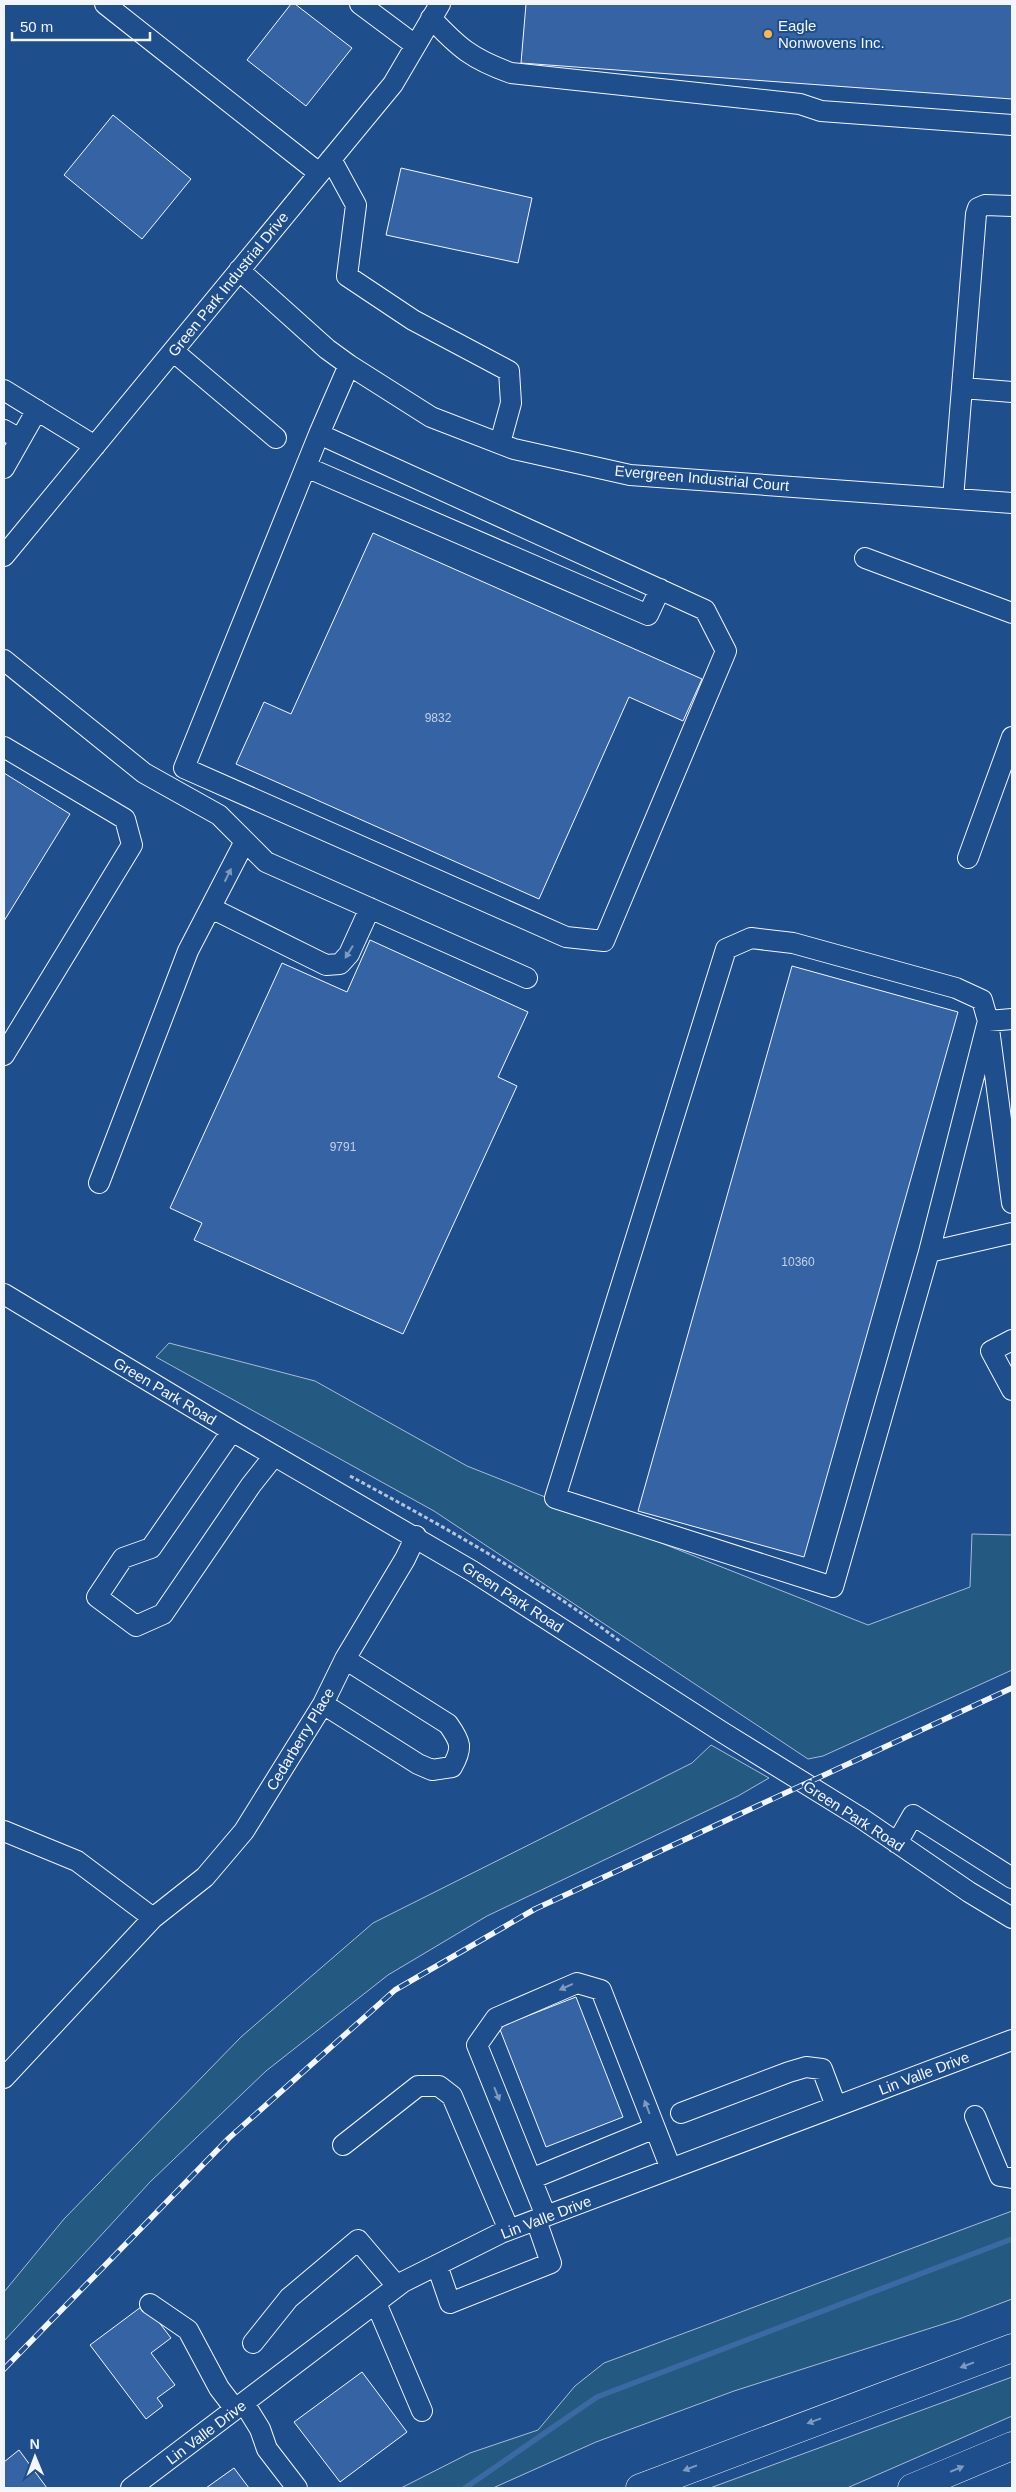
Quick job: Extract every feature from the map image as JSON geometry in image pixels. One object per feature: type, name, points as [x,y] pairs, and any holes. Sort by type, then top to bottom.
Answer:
[{"type":"highway","points":[[640,2488],[1012,2348]]},
{"type":"highway","points":[[912,2488],[1012,2446]]},
{"type":"street","points":[[105,4],[325,166],[356,205],[347,276],[413,320],[509,371],[511,403],[500,443]]},
{"type":"street","points":[[360,4],[415,45]]},
{"type":"street","points":[[435,11],[456,46],[481,62],[511,73],[800,104],[821,111],[1012,125]]},
{"type":"street","name":"Green Park Industrial Drive","points":[[4,556],[393,84],[435,11]]},
{"type":"street","points":[[953,498],[976,214],[978,208],[985,205],[1012,206]]},
{"type":"street","name":"Evergreen Industrial Court","points":[[239,270],[327,349],[431,417],[514,448],[630,475],[1012,503]]},
{"type":"street","points":[[173,352],[276,438]]},
{"type":"street","points":[[319,434],[705,610],[726,651],[604,941],[566,937],[184,768],[319,434],[350,364]]},
{"type":"street","points":[[963,388],[1012,392]]},
{"type":"street","points":[[4,390],[95,446]]},
{"type":"street","points":[[4,468],[12,435],[38,410]]},
{"type":"street","points":[[306,466],[648,615],[660,589]]},
{"type":"street","points":[[865,558],[1012,613]]},
{"type":"street","points":[[4,660],[144,773],[219,815],[244,843],[266,862],[527,978]]},
{"type":"street","points":[[968,858],[1012,737]]},
{"type":"street","points":[[4,747],[125,819],[132,846],[4,1055]]},
{"type":"street","points":[[99,1183],[188,952],[244,843]]},
{"type":"street","points":[[211,908],[326,965],[340,964],[350,954],[370,908]]},
{"type":"street","points":[[988,1021],[929,1252],[834,1587],[555,1498],[726,949],[751,938],[793,943],[956,988],[982,1000],[988,1021],[1012,1204]]},
{"type":"street","points":[[988,1021],[1012,1019]]},
{"type":"street","points":[[929,1252],[1012,1233]]},
{"type":"street","name":"Green Park Road","points":[[4,1294],[274,1456],[416,1536],[1012,1918]]},
{"type":"street","points":[[1012,1340],[991,1351],[1012,1390]]},
{"type":"street","points":[[232,1431],[151,1548],[123,1558],[97,1597],[136,1626],[163,1614],[251,1485],[274,1456]]},
{"type":"street","name":"Cedarberry Place","points":[[4,2078],[153,1918],[205,1876],[244,1831],[323,1704],[345,1658],[405,1559],[416,1536]]},
{"type":"street","points":[[323,1704],[418,1764],[432,1770],[452,1767],[460,1754],[458,1739],[448,1724],[345,1658]]},
{"type":"street","points":[[897,1843],[913,1815],[1012,1878]]},
{"type":"street","points":[[4,1831],[77,1861],[153,1918]]},
{"type":"street","points":[[436,2265],[450,2303],[551,2264],[531,2179],[477,2045],[496,2018],[577,1983],[601,1990],[671,2169]]},
{"type":"street","name":"Lin Valle Drive","points":[[131,2488],[397,2286],[436,2265],[509,2230],[1012,2040]]},
{"type":"street","points":[[680,2113],[806,2067],[822,2069],[836,2106]]},
{"type":"street","points":[[343,2146],[418,2086],[439,2086],[452,2096],[509,2230]]},
{"type":"street","points":[[975,2116],[1000,2176],[1012,2178]]},
{"type":"street","points":[[531,2179],[655,2128]]},
{"type":"street","points":[[254,2343],[289,2298],[358,2240],[397,2286]]},
{"type":"street","points":[[376,2303],[422,2411]]},
{"type":"street","points":[[150,2304],[188,2330],[218,2388],[240,2406],[260,2429],[267,2449],[297,2488]]},
{"type":"shaded area","points":[[169,1343],[315,1381],[467,1466],[868,1625],[970,1587],[972,1534],[1012,1535],[1012,1670],[823,1756],[808,1759],[434,1511],[156,1357]]},
{"type":"shaded area","points":[[711,1745],[769,1778],[738,1796],[487,1916],[388,1975],[266,2071],[150,2182],[4,2341],[4,2292],[64,2219],[241,2037],[373,1923],[692,1763]]},
{"type":"shaded area","points":[[1012,2211],[1012,2299],[959,2319],[734,2391],[596,2442],[493,2488],[401,2488],[470,2453],[538,2430],[575,2386],[604,2363]]},
{"type":"shaded area","points":[[1012,2377],[1012,2416],[847,2488],[710,2488]]},
{"type":"building","points":[[291,4],[295,4],[352,48],[306,106],[247,60]]},
{"type":"building","name":"Eagle Nonwovens Inc.","points":[[526,4],[1012,4],[1012,99],[521,63]]},
{"type":"building","points":[[113,115],[191,179],[142,239],[64,175]]},
{"type":"building","points":[[401,168],[532,198],[518,263],[386,235]]},
{"type":"building","points":[[373,533],[702,679],[683,721],[629,697],[539,899],[236,764],[264,702],[291,714]]},
{"type":"building","points":[[4,773],[70,814],[4,921]]},
{"type":"building","points":[[370,940],[528,1012],[498,1077],[517,1086],[403,1334],[194,1240],[202,1223],[170,1208],[282,963],[347,992]]},
{"type":"building","points":[[792,966],[958,1012],[804,1557],[638,1511]]},
{"type":"building","points":[[576,1997],[623,2117],[546,2147],[499,2027]]},
{"type":"building","points":[[145,2304],[171,2338],[151,2353],[175,2385],[157,2398],[163,2406],[146,2419],[90,2345]]},
{"type":"building","points":[[362,2372],[407,2432],[340,2482],[294,2422]]},
{"type":"building","points":[[19,2450],[47,2488],[4,2488],[4,2462]]},
{"type":"building","points":[[234,2468],[249,2488],[206,2488]]},
{"type":"waterway","points":[[465,2488],[597,2397],[1012,2239]]},
{"type":"railway","points":[[4,2369],[229,2138],[395,1990],[535,1909],[1012,1688]]},
{"type":"place","name":"Eagle Nonwovens Inc.","points":[[768,34]]}]
